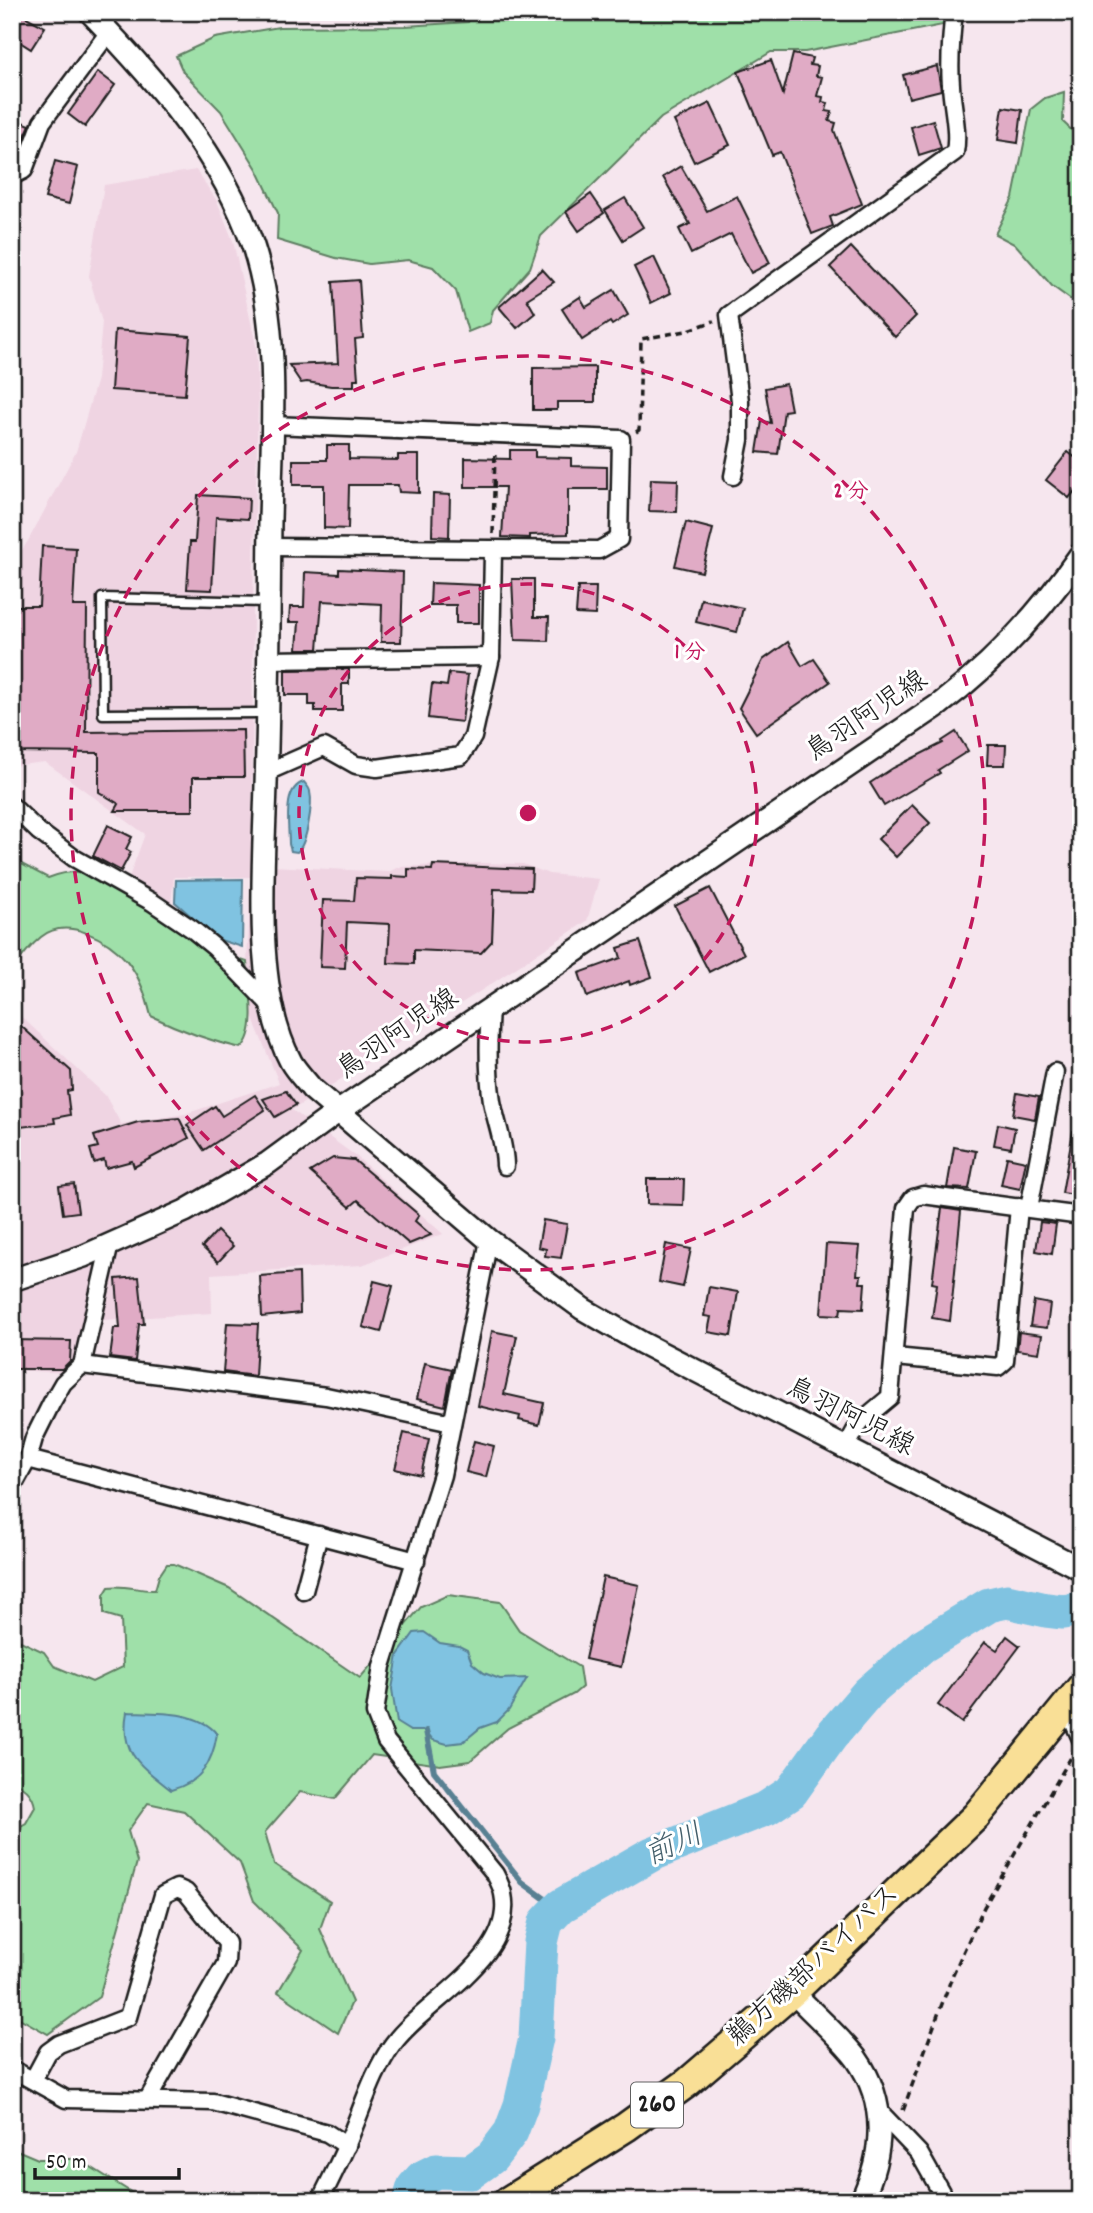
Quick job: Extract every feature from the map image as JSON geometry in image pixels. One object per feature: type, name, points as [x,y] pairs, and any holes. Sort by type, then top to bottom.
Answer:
[{"type":"highway","name":"鵜方磯部バイパス","points":[[508,2201],[626,2127],[687,2083],[793,1992],[976,1816],[1074,1697]]},
{"type":"main road","points":[[12,1280],[84,1256],[184,1210],[268,1163],[339,1111],[312,1089],[292,1063],[272,1007],[265,961],[264,872],[272,425],[270,341],[264,291],[253,246],[235,201],[206,149],[177,110],[90,12]]},
{"type":"main road","name":"鳥羽阿児線","points":[[1072,1564],[642,1343],[583,1309],[489,1240],[339,1111],[940,704],[972,679],[1035,614],[1081,554]]},
{"type":"main road","points":[[793,1992],[856,2058],[869,2081],[881,2135],[878,2160],[861,2201]]},
{"type":"street","points":[[733,476],[740,440],[740,401],[729,315],[955,152],[957,141],[950,46],[954,12]]},
{"type":"street","points":[[12,176],[24,170],[42,122],[109,32]]},
{"type":"street","points":[[270,547],[599,550],[619,539],[621,439],[272,425]]},
{"type":"street","points":[[267,772],[324,747],[356,765],[377,768],[461,756],[473,737],[491,657],[493,551]]},
{"type":"street","points":[[267,660],[491,657]]},
{"type":"street","points":[[12,806],[38,831],[74,858],[152,902],[192,929],[214,947],[272,1007]]},
{"type":"street","points":[[490,1009],[487,1056],[505,1166]]},
{"type":"street","points":[[895,1357],[998,1367],[1004,1361],[1024,1207],[1055,1072]]},
{"type":"street","points":[[845,1448],[860,1422],[890,1397],[906,1208],[913,1198],[923,1195],[1074,1215],[1081,1212]]},
{"type":"street","points":[[320,2201],[347,2146],[377,2072],[394,2043],[487,1953],[500,1930],[504,1912],[503,1894],[495,1874],[386,1741],[375,1713],[382,1666],[442,1475],[489,1240]]},
{"type":"street","points":[[12,1488],[51,1402],[63,1383],[82,1366],[110,1244]]},
{"type":"street","points":[[82,1366],[326,1396],[452,1423]]},
{"type":"street","points":[[27,1459],[416,1561]]},
{"type":"street","points":[[304,1591],[319,1535]]},
{"type":"street","points":[[1074,1697],[1081,1740]]},
{"type":"street","points":[[33,2080],[48,2052],[59,2044],[128,2017],[163,1895],[177,1888],[186,1892],[227,1943],[228,1951],[226,1963],[148,2099]]},
{"type":"street","points":[[12,2069],[66,2099],[213,2102],[327,2133],[347,2146]]},
{"type":"street","points":[[877,2109],[919,2153],[946,2201]]},
{"type":"lane","points":[[267,713],[103,714],[102,598],[268,601]]},
{"type":"path","points":[[621,439],[639,430],[641,339],[686,331],[729,315]]},
{"type":"path","points":[[493,551],[495,434]]},
{"type":"path","points":[[896,2129],[953,1974],[984,1907],[1081,1740]]},
{"type":"shaded area","points":[[196,170],[217,201],[233,241],[256,345],[258,402],[253,600],[252,865],[388,872],[399,867],[523,864],[549,874],[599,879],[587,921],[292,1110],[357,1157],[443,1234],[362,1265],[211,1274],[212,1313],[87,1321],[70,1373],[12,1370],[12,1008],[105,1095],[121,1124],[185,1114],[279,1083],[252,1016],[247,962],[251,877],[174,877],[171,903],[128,880],[145,834],[45,762],[12,766],[12,565],[76,452],[97,379],[102,322],[89,276],[104,185]]},
{"type":"green space","points":[[475,12],[958,12],[958,22],[805,52],[771,52],[661,118],[541,236],[530,268],[493,310],[490,323],[468,332],[456,291],[433,267],[408,260],[369,264],[336,258],[277,240],[278,213],[257,169],[221,111],[183,72],[176,56],[215,38],[279,27],[405,26],[468,22]]},
{"type":"green space","points":[[1064,92],[1063,122],[1081,139],[1081,307],[1052,286],[1016,245],[995,234],[1013,198],[1031,109],[1045,98]]},
{"type":"green space","points":[[12,859],[48,878],[87,872],[126,881],[145,889],[210,932],[218,941],[223,954],[247,962],[251,1020],[247,1041],[241,1048],[195,1035],[151,1016],[142,987],[127,961],[109,945],[87,933],[63,929],[51,931],[33,944],[12,971]]},
{"type":"green space","points":[[167,1564],[174,1564],[229,1588],[360,1678],[421,1607],[448,1595],[500,1602],[519,1630],[579,1667],[582,1687],[574,1694],[508,1728],[470,1761],[440,1765],[372,1755],[335,1799],[300,1792],[265,1832],[274,1864],[330,1901],[320,1929],[352,2002],[338,2033],[278,1992],[303,1950],[254,1901],[240,1863],[184,1811],[148,1803],[128,1831],[137,1862],[99,1997],[48,2034],[12,2014],[12,1831],[26,1823],[35,1807],[27,1791],[12,1780],[12,1637],[44,1652],[54,1666],[92,1682],[123,1667],[121,1619],[104,1614],[104,1595],[109,1587],[155,1590],[159,1576]]},
{"type":"green space","points":[[12,2148],[38,2159],[78,2159],[145,2201],[12,2201]]},
{"type":"water","points":[[304,782],[310,791],[310,814],[304,841],[297,852],[291,851],[289,844],[288,808],[292,792]]},
{"type":"water","points":[[243,879],[242,947],[217,939],[175,902],[176,880]]},
{"type":"water","points":[[424,1632],[440,1643],[467,1650],[472,1663],[484,1673],[500,1679],[527,1678],[509,1710],[497,1722],[480,1728],[463,1742],[447,1744],[433,1740],[426,1731],[410,1731],[397,1723],[392,1689],[398,1655],[414,1633]]},
{"type":"water","points":[[127,1712],[175,1714],[209,1726],[217,1734],[208,1763],[197,1777],[171,1790],[142,1766],[129,1748],[125,1726]]},
{"type":"building","points":[[17,12],[45,27],[31,49],[12,37],[12,20]]},
{"type":"building","points":[[793,54],[812,58],[810,65],[818,66],[816,76],[822,77],[817,96],[823,97],[822,102],[828,103],[826,111],[832,112],[829,121],[836,123],[834,130],[862,204],[830,217],[833,226],[812,234],[780,152],[772,155],[738,72],[771,60],[783,94]]},
{"type":"building","points":[[937,66],[941,90],[909,98],[903,75]]},
{"type":"building","points":[[98,72],[115,85],[85,127],[68,114]]},
{"type":"building","points":[[710,103],[730,145],[694,162],[674,121]]},
{"type":"building","points":[[1003,107],[1022,110],[1018,143],[998,140]]},
{"type":"building","points":[[12,118],[30,125],[12,164]]},
{"type":"building","points":[[933,120],[941,148],[919,155],[911,127]]},
{"type":"building","points":[[55,161],[78,167],[69,204],[45,198]]},
{"type":"building","points":[[681,166],[707,211],[737,196],[770,263],[751,273],[731,234],[691,254],[679,229],[690,224],[663,177]]},
{"type":"building","points":[[591,194],[604,213],[579,231],[566,212]]},
{"type":"building","points":[[625,198],[643,227],[623,240],[605,210]]},
{"type":"building","points":[[851,247],[916,316],[895,337],[830,267]]},
{"type":"building","points":[[654,257],[671,293],[651,303],[634,267]]},
{"type":"building","points":[[542,269],[554,282],[527,299],[535,313],[517,328],[499,307]]},
{"type":"building","points":[[359,280],[363,338],[355,339],[358,379],[354,379],[354,386],[301,383],[289,365],[338,363],[333,282]]},
{"type":"building","points":[[614,290],[628,315],[612,325],[610,322],[582,340],[562,309],[580,297],[586,307]]},
{"type":"building","points":[[115,330],[190,336],[185,395],[111,390]]},
{"type":"building","points":[[595,367],[595,402],[557,402],[557,410],[533,410],[533,368]]},
{"type":"building","points":[[786,384],[791,410],[784,411],[778,454],[757,452],[762,421],[771,423],[765,388]]},
{"type":"building","points":[[327,445],[349,445],[349,459],[398,460],[398,455],[419,455],[419,493],[399,492],[398,485],[349,485],[348,529],[324,528],[324,485],[293,485],[293,460],[327,460]]},
{"type":"building","points":[[510,450],[535,450],[535,457],[571,458],[571,466],[607,467],[607,489],[568,489],[568,534],[530,535],[530,538],[502,537],[505,487],[465,487],[465,458],[510,459]]},
{"type":"building","points":[[1068,452],[1081,462],[1081,484],[1069,498],[1046,480]]},
{"type":"building","points":[[651,479],[678,480],[677,512],[649,511]]},
{"type":"building","points":[[433,494],[450,495],[449,537],[432,536]]},
{"type":"building","points":[[198,495],[249,498],[248,519],[216,517],[212,590],[187,589],[190,542],[195,542]]},
{"type":"building","points":[[686,522],[713,529],[702,572],[675,566]]},
{"type":"building","points":[[42,546],[76,548],[73,606],[87,606],[86,732],[243,730],[244,777],[193,777],[193,811],[115,811],[119,804],[99,792],[99,753],[12,752],[12,606],[39,606]]},
{"type":"building","points":[[339,569],[403,572],[401,642],[381,642],[382,604],[322,601],[318,649],[297,649],[299,622],[289,622],[290,607],[304,607],[305,572],[339,574]]},
{"type":"building","points":[[512,579],[534,579],[534,617],[549,617],[548,641],[515,640]]},
{"type":"building","points":[[431,583],[479,585],[479,623],[456,623],[456,605],[430,605]]},
{"type":"building","points":[[578,587],[596,587],[595,615],[576,614]]},
{"type":"building","points":[[701,599],[743,608],[737,632],[696,622]]},
{"type":"building","points":[[788,642],[802,666],[814,659],[830,682],[756,733],[739,708],[763,660]]},
{"type":"building","points":[[349,669],[349,684],[342,684],[342,711],[315,711],[315,705],[309,705],[309,695],[285,695],[285,670]]},
{"type":"building","points":[[449,673],[468,675],[462,722],[428,718],[432,684],[447,686]]},
{"type":"building","points":[[956,732],[968,751],[938,770],[940,773],[884,806],[870,783],[893,768],[943,743],[942,741]]},
{"type":"building","points":[[988,745],[1006,745],[1005,765],[987,765]]},
{"type":"building","points":[[912,805],[930,823],[896,857],[878,839]]},
{"type":"building","points":[[108,825],[132,837],[126,849],[131,852],[121,871],[93,856]]},
{"type":"building","points":[[433,865],[532,869],[531,890],[494,889],[492,941],[481,953],[414,950],[414,964],[388,963],[390,924],[347,922],[345,968],[320,967],[323,900],[354,901],[356,878],[408,877],[408,869],[432,870]]},
{"type":"building","points":[[710,888],[744,954],[709,972],[675,906]]},
{"type":"building","points":[[640,941],[652,977],[630,985],[629,981],[587,997],[579,973],[621,958],[618,948]]},
{"type":"building","points":[[12,1018],[71,1071],[72,1090],[67,1091],[70,1115],[54,1118],[55,1123],[12,1128]]},
{"type":"building","points":[[286,1091],[296,1105],[275,1117],[263,1099]]},
{"type":"building","points":[[1017,1093],[1039,1097],[1035,1119],[1013,1115]]},
{"type":"building","points":[[255,1095],[265,1110],[204,1150],[187,1125],[215,1106],[222,1116]]},
{"type":"building","points":[[179,1118],[189,1138],[134,1167],[132,1161],[106,1168],[104,1160],[94,1163],[90,1149],[98,1147],[94,1136],[138,1122]]},
{"type":"building","points":[[998,1124],[1015,1128],[1011,1148],[994,1145]]},
{"type":"building","points":[[1073,1131],[1081,1132],[1081,1196],[1062,1193]]},
{"type":"building","points":[[954,1147],[976,1151],[969,1189],[947,1188]]},
{"type":"building","points":[[1007,1157],[1026,1161],[1020,1189],[1001,1185]]},
{"type":"building","points":[[333,1158],[354,1160],[419,1215],[415,1221],[431,1235],[409,1244],[358,1200],[350,1207],[310,1172]]},
{"type":"building","points":[[647,1179],[684,1179],[683,1205],[647,1204]]},
{"type":"building","points":[[74,1184],[78,1212],[63,1214],[59,1186]]},
{"type":"building","points":[[942,1208],[961,1211],[950,1321],[932,1318],[937,1284],[932,1283]]},
{"type":"building","points":[[543,1220],[567,1224],[561,1258],[545,1256],[546,1249],[538,1247]]},
{"type":"building","points":[[1040,1222],[1056,1224],[1052,1254],[1036,1251]]},
{"type":"building","points":[[217,1231],[233,1246],[218,1262],[202,1247]]},
{"type":"building","points":[[666,1244],[691,1249],[683,1287],[659,1282]]},
{"type":"building","points":[[826,1244],[860,1246],[857,1275],[861,1275],[860,1283],[865,1283],[863,1309],[841,1308],[840,1315],[821,1314]]},
{"type":"building","points":[[299,1273],[300,1313],[262,1317],[260,1276]]},
{"type":"building","points":[[139,1277],[144,1324],[139,1324],[135,1361],[110,1358],[114,1328],[120,1328],[116,1279]]},
{"type":"building","points":[[374,1281],[393,1286],[381,1332],[363,1327]]},
{"type":"building","points":[[709,1287],[738,1292],[731,1336],[708,1332],[711,1317],[704,1316]]},
{"type":"building","points":[[1034,1301],[1050,1304],[1047,1328],[1030,1326]]},
{"type":"building","points":[[227,1323],[258,1324],[255,1376],[223,1372]]},
{"type":"building","points":[[492,1331],[517,1336],[504,1394],[544,1403],[539,1425],[519,1420],[520,1416],[478,1406]]},
{"type":"building","points":[[1019,1332],[1042,1335],[1039,1353],[1017,1350]]},
{"type":"building","points":[[12,1340],[71,1341],[70,1361],[62,1369],[12,1369]]},
{"type":"building","points":[[425,1363],[452,1369],[445,1406],[417,1399]]},
{"type":"building","points":[[404,1433],[429,1439],[421,1475],[395,1469]]},
{"type":"building","points":[[474,1441],[494,1446],[486,1477],[466,1472]]},
{"type":"building","points":[[603,1577],[639,1585],[621,1667],[585,1659]]},
{"type":"building","points":[[1007,1636],[1020,1646],[962,1723],[938,1705],[985,1642],[997,1650]]},
{"type":"waterway","name":"前川","points":[[410,2201],[414,2187],[422,2178],[436,2171],[471,2172],[492,2157],[511,2132],[521,2105],[536,2038],[541,1942],[546,1922],[561,1906],[652,1854],[767,1808],[791,1792],[831,1736],[868,1693],[922,1646],[989,1605],[1007,1601],[1063,1612],[1081,1609]]},
{"type":"waterway","points":[[426,1731],[434,1771],[522,1882],[548,1901],[561,1906]]}]
